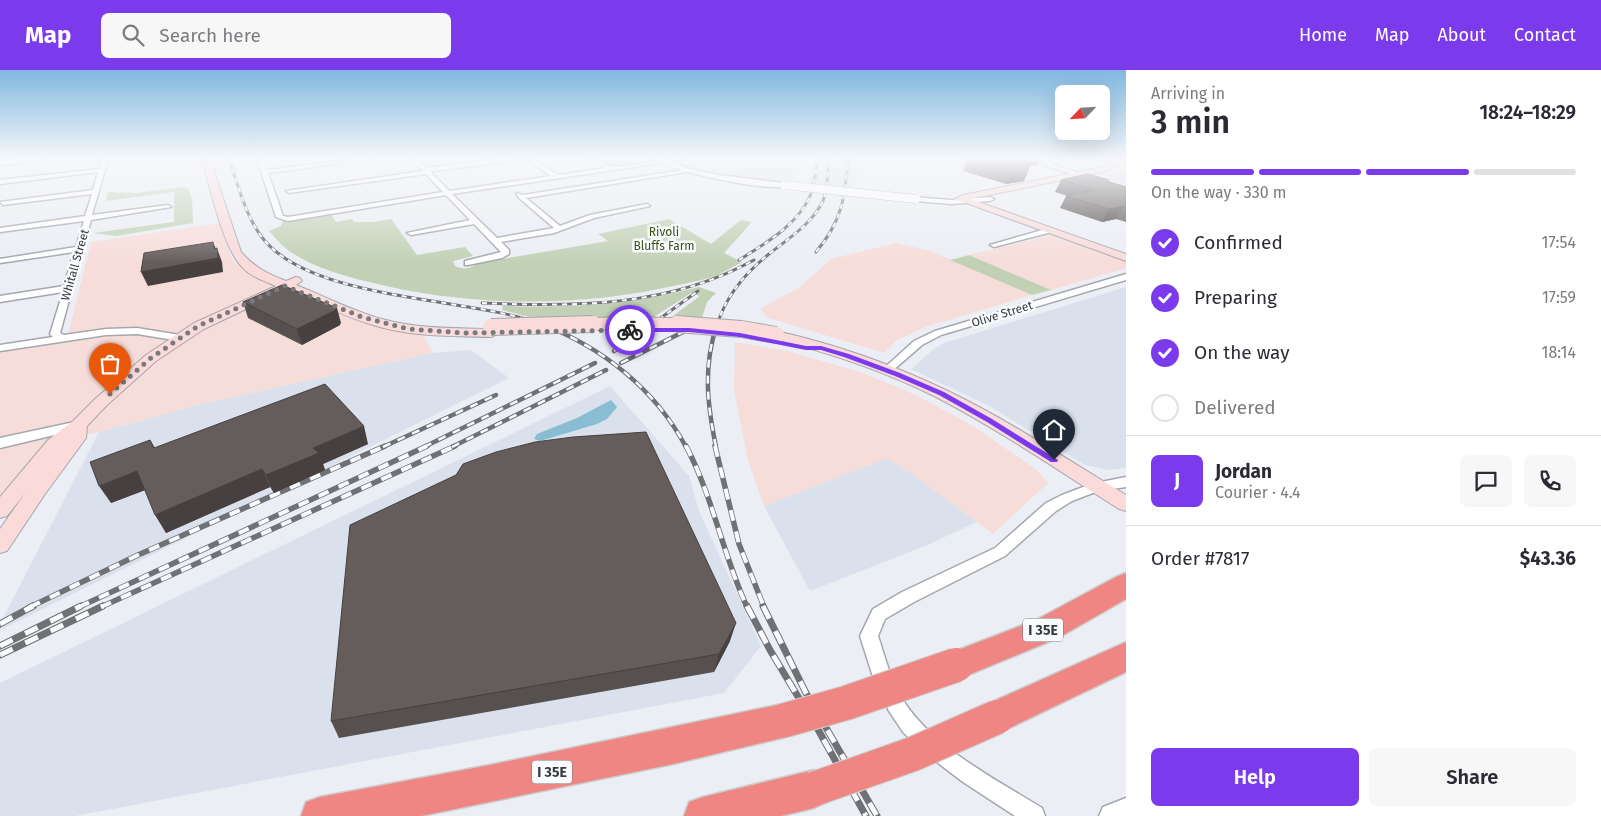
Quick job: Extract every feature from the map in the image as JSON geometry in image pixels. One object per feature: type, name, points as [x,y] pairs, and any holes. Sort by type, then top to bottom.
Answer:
[{"type":"highway","name":"I 35E","points":[[320,816],[538,774],[782,721],[846,703],[956,665],[1047,629],[1126,585]]},
{"type":"highway","points":[[704,816],[814,789],[913,754],[998,717],[1126,656]]},
{"type":"main road","points":[[217,194],[236,254],[254,271],[290,284],[362,317],[399,327],[435,332],[492,330],[689,330],[775,338],[806,348],[821,348],[926,386],[967,407],[1126,504]]},
{"type":"main road","points":[[964,200],[996,194]]},
{"type":"main road","points":[[995,211],[984,204],[990,199],[1012,194]]},
{"type":"main road","points":[[964,200],[1126,258]]},
{"type":"main road","points":[[238,224],[246,246],[253,257],[290,284]]},
{"type":"main road","points":[[0,545],[38,488],[101,402],[133,372],[180,338],[215,318],[290,284]]},
{"type":"main road","points":[[0,512],[54,444],[78,432]]},
{"type":"main road","points":[[1096,486],[1126,516]]},
{"type":"street","points":[[3,203],[81,194]]},
{"type":"street","name":"Whitall Street","points":[[62,338],[55,334],[95,194]]},
{"type":"street","points":[[272,194],[280,217],[284,219],[448,194],[506,254],[468,263]]},
{"type":"street","points":[[518,194],[541,216],[560,229]]},
{"type":"street","points":[[521,197],[540,194]]},
{"type":"street","points":[[867,194],[940,202],[995,211]]},
{"type":"street","points":[[916,199],[964,200]]},
{"type":"street","points":[[940,202],[990,199]]},
{"type":"street","points":[[495,241],[560,229],[592,216],[647,206]]},
{"type":"street","points":[[0,230],[168,208]]},
{"type":"street","points":[[411,232],[476,222]]},
{"type":"street","points":[[994,244],[1049,230]]},
{"type":"street","points":[[0,261],[80,249]]},
{"type":"street","name":"Olive Street","points":[[886,370],[918,343],[938,333],[1126,277]]},
{"type":"street","points":[[0,300],[69,288]]},
{"type":"street","points":[[0,348],[121,331],[137,331],[180,338]]},
{"type":"street","points":[[0,443],[78,432]]},
{"type":"street","points":[[1034,816],[941,754],[904,717],[884,684],[868,636],[879,614],[908,597],[1000,552],[1051,507],[1096,486],[1126,482]]},
{"type":"street","points":[[1112,816],[1126,811]]},
{"type":"shaded area","points":[[220,223],[234,262],[246,272],[268,284],[352,318],[423,335],[433,353],[202,404],[99,432],[51,442],[0,498],[0,351],[67,339],[91,242]]},
{"type":"shaded area","points":[[1051,235],[1126,262],[1126,268],[1051,290],[969,255]]},
{"type":"shaded area","points":[[896,243],[931,251],[1032,295],[925,327],[897,340],[884,353],[769,318],[760,309],[800,287],[831,259]]},
{"type":"shaded area","points":[[1126,287],[1126,468],[1108,470],[1085,465],[991,407],[911,369],[935,348],[947,342]]},
{"type":"shaded area","points":[[735,342],[787,351],[819,360],[863,373],[918,396],[973,426],[1037,470],[1048,483],[993,534],[902,467],[885,459],[764,506],[748,461],[734,391]]},
{"type":"shaded area","points":[[471,350],[509,378],[0,630],[0,624],[99,432],[202,404],[433,353]]},
{"type":"shaded area","points":[[610,386],[689,476],[699,511],[761,646],[724,693],[75,816],[0,816],[0,683]]},
{"type":"shaded area","points":[[885,459],[902,467],[977,522],[925,546],[810,591],[764,506]]},
{"type":"green space","points":[[108,194],[160,194],[106,201]]},
{"type":"green space","points":[[174,194],[190,194],[193,223],[116,236],[93,233],[174,222]]},
{"type":"green space","name":"Rivoli Bluffs Farm","points":[[331,214],[336,222],[352,219],[354,222],[373,222],[391,219],[417,255],[465,247],[473,256],[453,261],[455,266],[461,268],[470,268],[479,263],[608,241],[598,234],[669,219],[711,244],[741,220],[752,222],[724,253],[742,262],[713,277],[640,293],[562,301],[523,302],[445,296],[407,290],[350,277],[303,259],[287,249],[269,231],[281,226],[283,221],[314,218]]},
{"type":"green space","points":[[969,255],[1051,290],[1032,295],[950,260]]},
{"type":"green space","points":[[699,287],[716,293],[707,302],[702,318],[666,321],[700,296],[691,293],[646,322],[541,320],[502,310],[503,306],[602,304],[650,298]]},
{"type":"water","points":[[611,400],[617,407],[607,419],[597,424],[540,441],[534,439],[537,434],[577,418]]},
{"type":"building","points":[[1077,194],[1126,194],[1126,207],[1109,209],[1066,196]]},
{"type":"building","points":[[213,242],[214,249],[217,248],[218,258],[141,272],[144,253]]},
{"type":"building","points":[[282,285],[337,308],[297,329],[243,302]]},
{"type":"building","points":[[325,384],[364,426],[313,448],[319,453],[266,475],[262,469],[155,515],[137,471],[99,486],[90,462],[150,440],[154,448]]},
{"type":"building","points":[[646,432],[736,623],[719,654],[331,721],[350,525],[456,475],[463,464],[496,452],[535,442],[573,437]]},
{"type":"railway","points":[[240,194],[261,236],[284,258],[315,274],[352,286],[475,308],[542,324]]},
{"type":"railway","points":[[739,260],[790,224],[811,194]]},
{"type":"railway","points":[[717,325],[731,295],[744,277],[812,217],[818,210],[825,194]]},
{"type":"railway","points":[[816,252],[832,230],[841,208],[844,194]]},
{"type":"railway","points":[[482,303],[552,305],[621,301],[689,287],[722,276],[754,260]]},
{"type":"railway","points":[[651,325],[698,291]]},
{"type":"railway","points":[[696,325],[702,322]]},
{"type":"railway","points":[[542,324],[585,345],[625,372],[659,407],[686,447]]},
{"type":"railway","points":[[614,351],[652,324]]},
{"type":"railway","points":[[621,363],[699,324]]},
{"type":"railway","points":[[716,447],[710,415],[708,370],[717,324]]},
{"type":"railway","points":[[424,447],[595,363]]},
{"type":"railway","points":[[452,447],[606,370]]},
{"type":"railway","points":[[383,447],[496,395]]},
{"type":"railway","points":[[33,606],[30,607],[138,555],[385,446]]},
{"type":"railway","points":[[79,607],[427,446]]},
{"type":"railway","points":[[101,607],[455,446]]},
{"type":"railway","points":[[686,446],[704,485],[731,567],[747,607]]},
{"type":"railway","points":[[715,446],[739,544],[764,607]]},
{"type":"railway","points":[[0,624],[33,606]]},
{"type":"railway","points":[[29,608],[33,606]]},
{"type":"railway","points":[[0,646],[81,606]]},
{"type":"railway","points":[[0,655],[103,606]]},
{"type":"railway","points":[[747,606],[770,650],[812,720]]},
{"type":"railway","points":[[763,606],[806,693],[877,816]]},
{"type":"railway","points":[[810,715],[866,816]]},
{"type":"way so far","points":[[110,394],[151,358],[198,326],[285,286],[362,317],[408,329],[464,333],[630,330]]},
{"type":"route","points":[[630,330],[689,330],[757,337],[806,348],[821,348],[868,363],[926,386],[990,420],[1054,460]]}]
